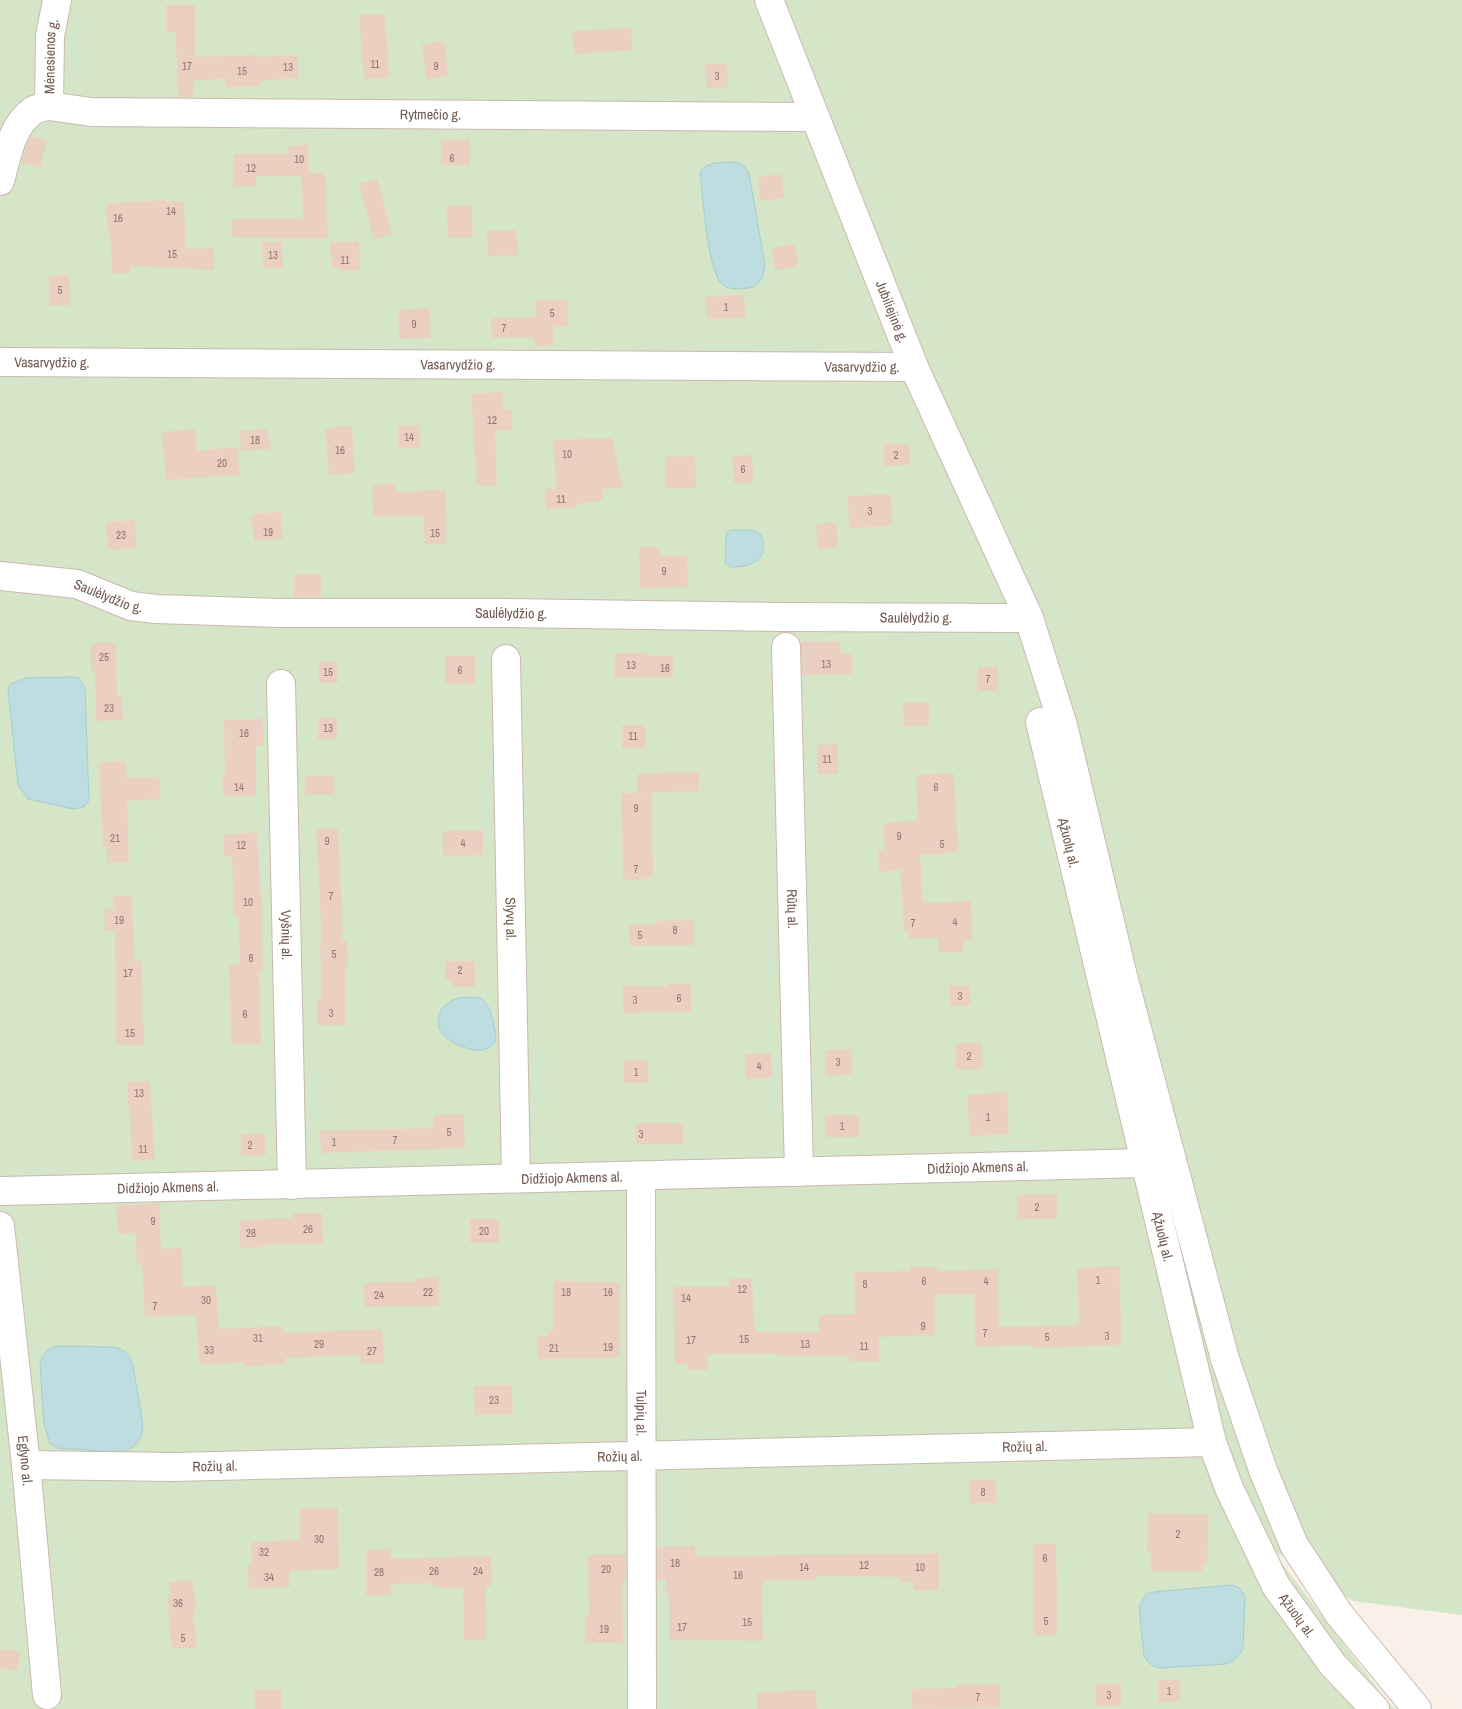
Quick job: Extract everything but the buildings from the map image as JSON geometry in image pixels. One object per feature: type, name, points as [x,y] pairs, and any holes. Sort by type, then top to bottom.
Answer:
[{"type":"street","name":"Mėnesienos g.","points":[[0,181],[13,136],[24,119],[35,109],[49,106],[50,36],[57,0]]},
{"type":"street","name":"Jubiliejinė g.","points":[[769,0],[914,367],[1029,618],[1063,725],[1123,976],[1225,1359],[1263,1470],[1294,1545],[1339,1614],[1417,1709]]},
{"type":"street","name":"Rytmečio g.","points":[[49,106],[91,112],[815,117]]},
{"type":"street","name":"Vasarvydžio g.","points":[[0,362],[914,367]]},
{"type":"street","name":"Saulėlydžio g.","points":[[0,576],[77,584],[131,606],[156,609],[280,613],[504,613],[786,618],[1029,618]]},
{"type":"street","name":"Rūtų al.","points":[[786,647],[799,1172]]},
{"type":"street","name":"Slyvų al.","points":[[506,659],[516,1178]]},
{"type":"street","name":"Vyšnių al.","points":[[281,684],[292,1185]]},
{"type":"street","name":"Ąžuolų al.","points":[[1040,722],[1212,1442],[1229,1488],[1276,1586],[1333,1664],[1375,1709]]},
{"type":"street","name":"Didžiojo Akmens al.","points":[[0,1191],[516,1178],[641,1177],[1145,1163]]},
{"type":"street","name":"Tulpių al.","points":[[641,1177],[640,1457],[642,1709]]},
{"type":"street","name":"Eglyno al.","points":[[0,1226],[26,1466],[47,1695]]},
{"type":"street","name":"Rožių al.","points":[[26,1466],[174,1467],[1212,1442]]},
{"type":"green space","points":[[0,0],[1462,0],[1462,1615],[1353,1601],[1270,1548],[1392,1707],[1396,1709],[0,1709]]},
{"type":"water","points":[[737,162],[745,167],[749,173],[765,265],[759,283],[753,287],[739,289],[728,288],[723,285],[713,265],[709,250],[700,173],[711,164]]},
{"type":"water","points":[[731,530],[753,530],[761,535],[764,547],[761,556],[749,565],[731,567],[725,563],[726,537],[727,533]]},
{"type":"water","points":[[26,678],[79,678],[85,688],[89,800],[84,807],[73,809],[28,799],[18,785],[8,690],[10,684]]},
{"type":"water","points":[[464,997],[481,998],[489,1007],[496,1035],[491,1047],[484,1050],[466,1048],[449,1040],[439,1028],[442,1008],[453,1000]]},
{"type":"water","points":[[59,1346],[115,1347],[124,1351],[128,1356],[133,1365],[143,1426],[141,1437],[130,1449],[116,1452],[57,1448],[50,1443],[44,1424],[40,1364],[46,1351]]},
{"type":"water","points":[[1231,1585],[1240,1589],[1245,1597],[1243,1648],[1236,1658],[1226,1664],[1160,1668],[1149,1662],[1144,1656],[1139,1607],[1146,1594]]}]
